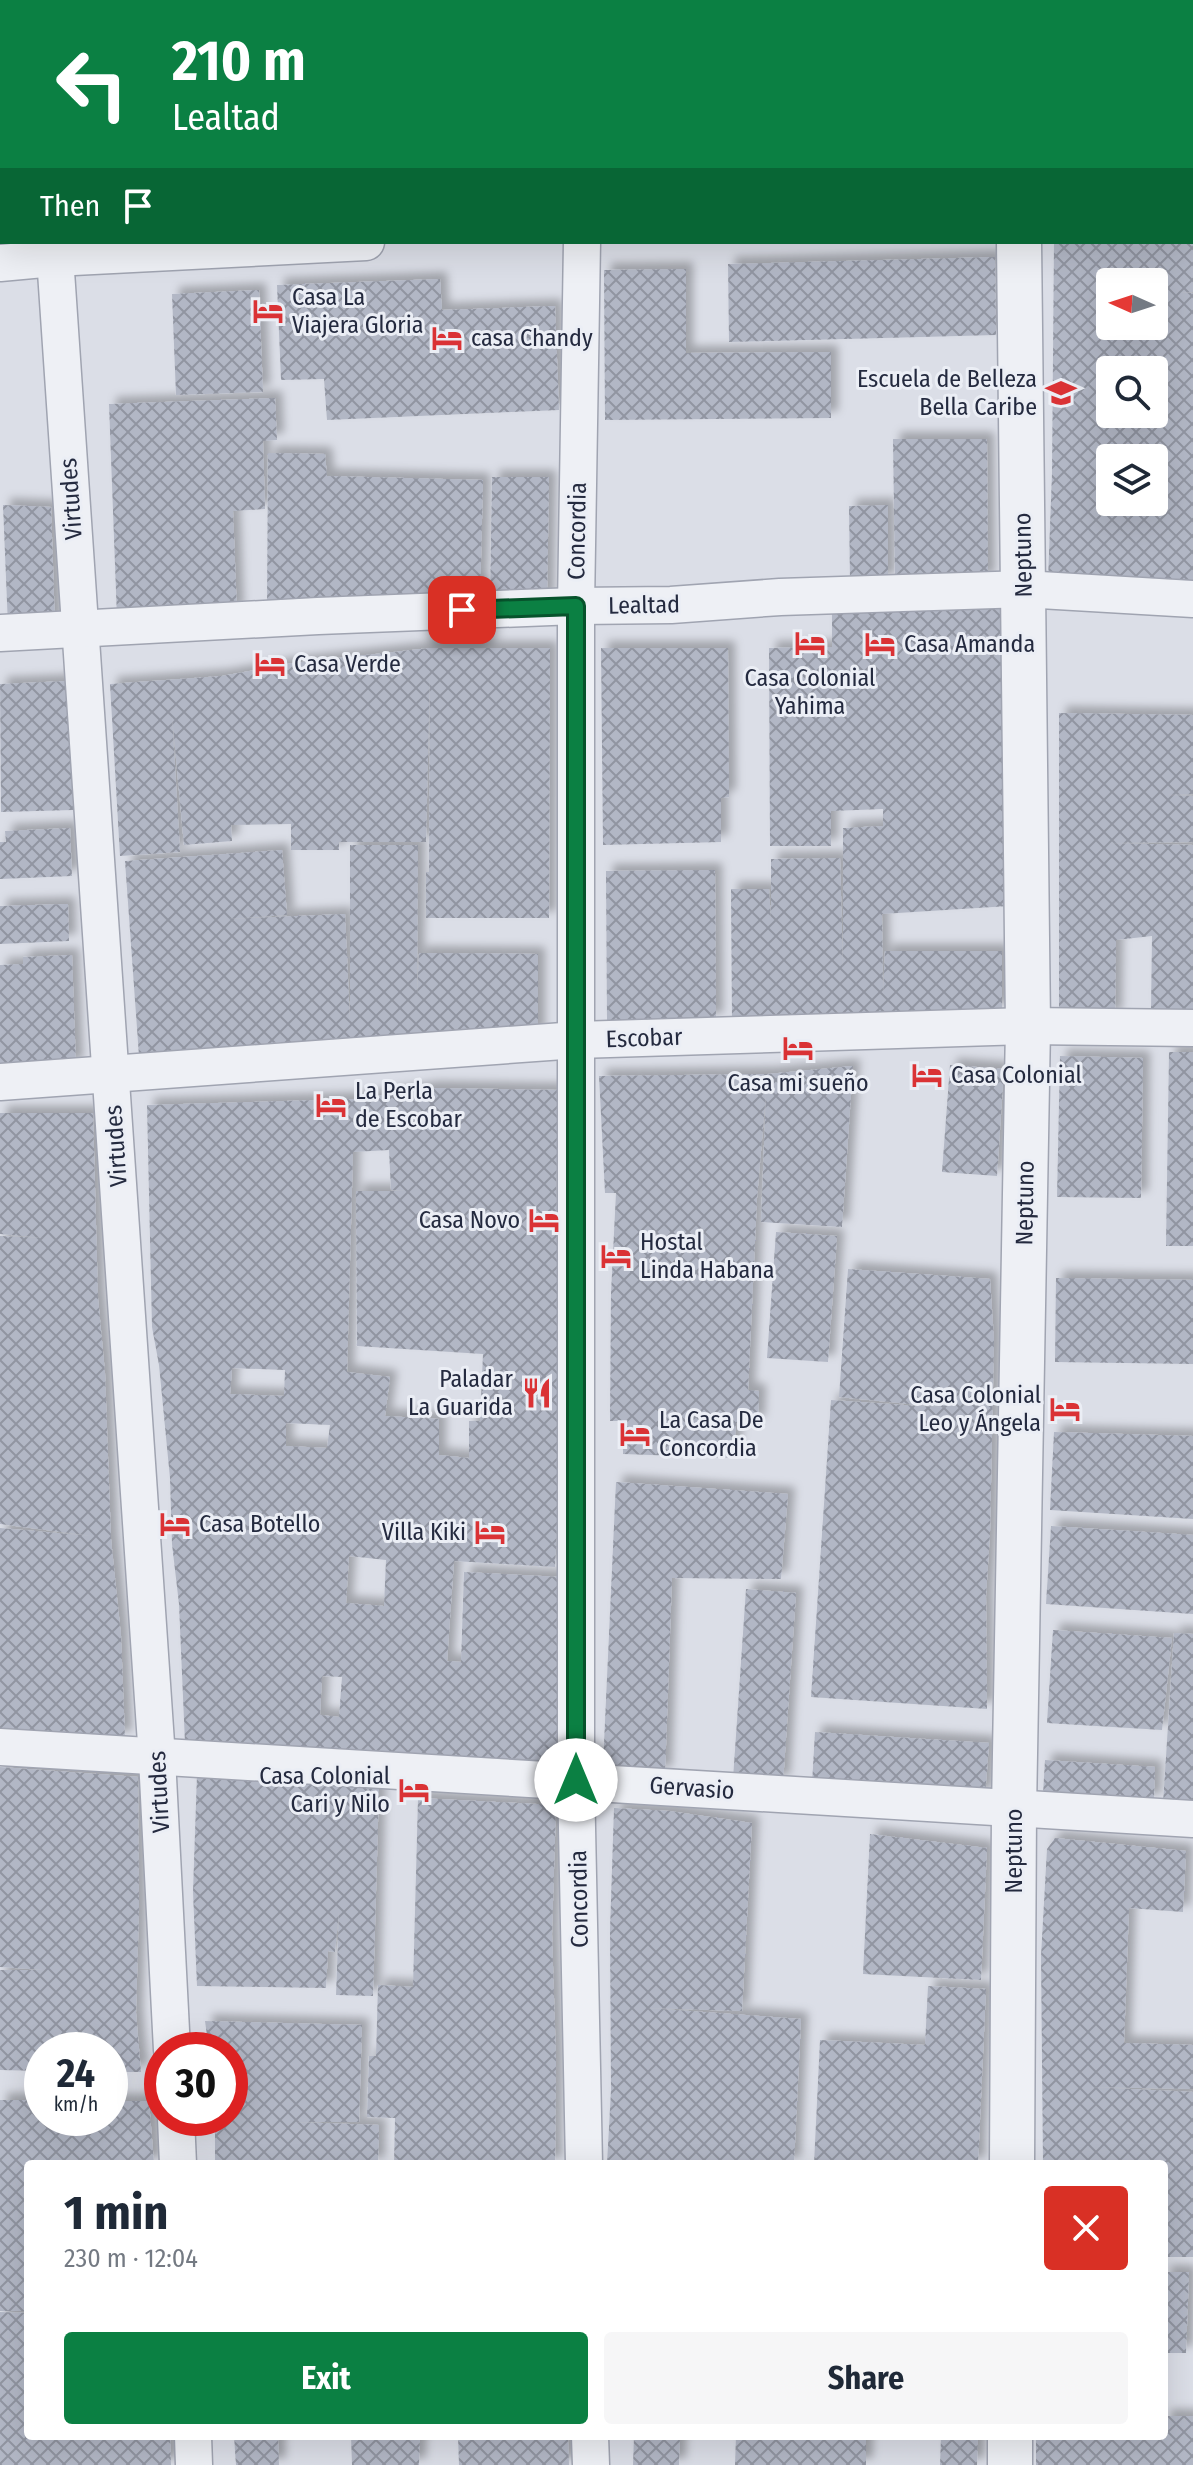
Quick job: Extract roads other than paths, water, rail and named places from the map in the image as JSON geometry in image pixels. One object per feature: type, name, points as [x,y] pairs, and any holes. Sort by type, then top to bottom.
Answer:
[{"type":"street","points":[[0,263],[54,250],[288,244]]},
{"type":"street","name":"Concordia","points":[[582,244],[576,606],[576,1780],[584,2160]]},
{"type":"street","name":"Neptuno","points":[[1012,2160],[1014,1810],[1028,1026],[1019,244]]},
{"type":"street","name":"Virtudes","points":[[54,250],[157,1758],[171,2032]]},
{"type":"street","name":"Lealtad","points":[[0,633],[318,616],[671,605],[780,597],[1023,589],[1193,599]]},
{"type":"street","name":"Escobar","points":[[0,1082],[577,1040],[1028,1026],[1193,1028]]},
{"type":"street","name":"Gervasio","points":[[0,1747],[1193,1819]]},
{"type":"street","points":[[177,2136],[178,2160]]},
{"type":"street","points":[[193,2440],[194,2465]]},
{"type":"street","points":[[590,2440],[591,2465]]},
{"type":"street","points":[[1010,2440],[1010,2465]]},
{"type":"place","name":"Casa La Viajera Gloria","points":[[268,311]]},
{"type":"place","name":"casa Chandy","points":[[447,338]]},
{"type":"place","name":"Escuela de Belleza Bella Caribe","points":[[1061,393]]},
{"type":"place","name":"Casa Colonial Yahima","points":[[810,643]]},
{"type":"place","name":"Casa Amanda","points":[[880,644]]},
{"type":"place","name":"Casa Verde","points":[[270,664]]},
{"type":"place","name":"Casa mi sueño","points":[[798,1048]]},
{"type":"place","name":"Casa Colonial","points":[[927,1075]]},
{"type":"place","name":"La Perla de Escobar","points":[[331,1105]]},
{"type":"place","name":"Casa Novo","points":[[544,1220]]},
{"type":"place","name":"Hostal Linda Habana","points":[[616,1256]]},
{"type":"place","name":"Paladar La Guarida","points":[[537,1393]]},
{"type":"place","name":"Casa Colonial Leo y Ángela","points":[[1065,1409]]},
{"type":"place","name":"La Casa De Concordia","points":[[635,1434]]},
{"type":"place","name":"Casa Botello","points":[[175,1524]]},
{"type":"place","name":"Villa Kiki","points":[[490,1532]]},
{"type":"place","name":"Casa Colonial Cari y Nilo","points":[[414,1790]]}]
